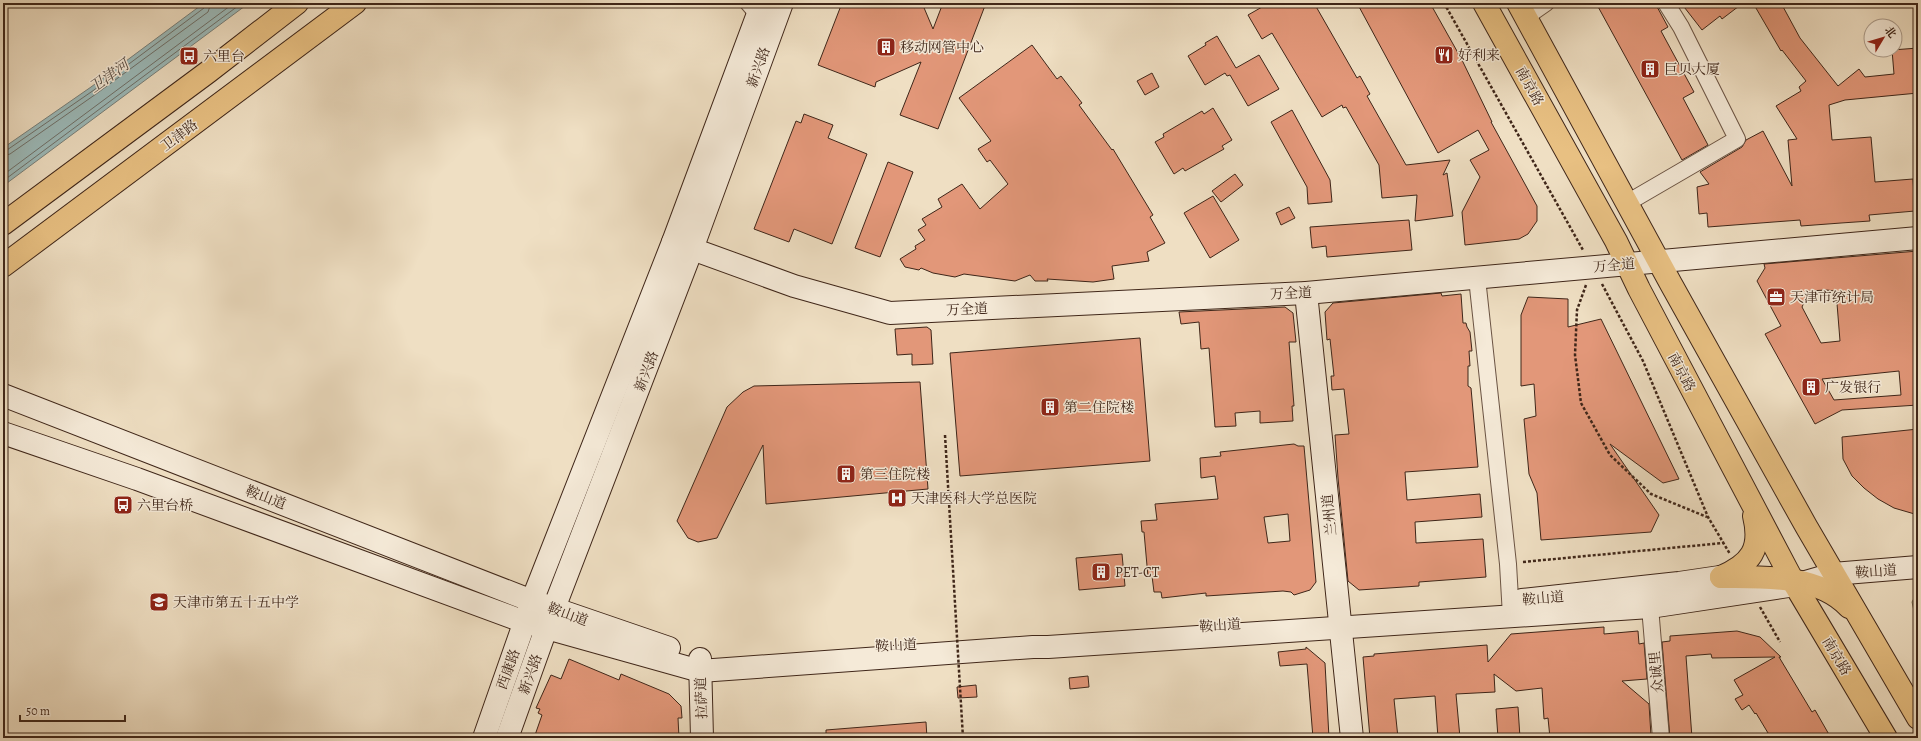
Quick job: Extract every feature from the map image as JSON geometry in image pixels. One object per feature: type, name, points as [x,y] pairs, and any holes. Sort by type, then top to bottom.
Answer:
[{"type":"main road","points":[[3,224],[297,3]]},
{"type":"main road","name":"卫津路","points":[[3,266],[355,3]]},
{"type":"main road","name":"新兴路","points":[[507,738],[683,245],[782,3]]},
{"type":"main road","name":"南京路","points":[[1484,3],[1616,241],[1750,499],[1829,643],[1886,738]]},
{"type":"main road","points":[[683,245],[753,8]]},
{"type":"main road","name":"南京路","points":[[1522,10],[1658,261],[1833,574],[1918,718]]},
{"type":"main road","points":[[3,206],[68,160],[121,136]]},
{"type":"main road","name":"万全道","points":[[683,245],[794,286],[890,313],[1306,293],[1918,238]]},
{"type":"main road","name":"西康路","points":[[484,738],[532,601],[683,245]]},
{"type":"main road","name":"兰州道","points":[[1306,293],[1352,738]]},
{"type":"main road","name":"鞍山道","points":[[3,395],[700,665]]},
{"type":"main road","name":"鞍山道","points":[[3,433],[36,446],[137,479],[546,629],[700,665],[824,649],[1341,622],[1511,608],[1650,607],[1751,592],[1794,578]]},
{"type":"main road","points":[[3,440],[36,446]]},
{"type":"main road","points":[[1730,573],[1752,556],[1756,548],[1757,530],[1750,499]]},
{"type":"main road","name":"鞍山道","points":[[1511,608],[1577,596],[1730,573],[1794,578],[1918,567]]},
{"type":"main road","points":[[1794,578],[1833,594],[1847,605],[1858,617]]},
{"type":"main road","points":[[1751,592],[1781,598],[1792,602],[1801,608],[1829,643]]},
{"type":"main road","name":"拉萨道","points":[[700,665],[702,738]]},
{"type":"street","points":[[1522,10],[1546,3]]},
{"type":"street","points":[[1627,203],[1737,139],[1681,26],[1666,3]]},
{"type":"street","points":[[1477,278],[1508,564],[1511,608]]},
{"type":"street","name":"众诚里","points":[[1650,607],[1661,738]]},
{"type":"path","points":[[1444,3],[1593,267],[1643,361],[1708,517],[1723,542],[1730,573]]},
{"type":"path","points":[[1593,267],[1576,310],[1575,355],[1581,403],[1610,455],[1651,494],[1708,517]]},
{"type":"path","points":[[945,435],[963,738]]},
{"type":"path","points":[[1508,564],[1723,542]]},
{"type":"path","points":[[1751,592],[1780,642]]},
{"type":"green space","points":[[1918,591],[1918,629],[1912,602]]},
{"type":"water","name":"卫津河","points":[[204,3],[249,3],[3,186],[3,148],[91,87]]},
{"type":"building","points":[[842,3],[922,3],[933,29],[943,3],[986,3],[938,129],[900,115],[921,62],[876,82],[875,87],[818,65]]},
{"type":"building","points":[[1269,3],[1314,3],[1357,78],[1360,76],[1370,94],[1367,96],[1406,165],[1450,160],[1443,175],[1447,173],[1453,216],[1415,221],[1417,195],[1382,198],[1379,165],[1346,107],[1343,108],[1342,105],[1322,117],[1272,33],[1262,39],[1248,15]]},
{"type":"building","points":[[1357,3],[1430,3],[1462,60],[1491,122],[1537,206],[1537,221],[1528,234],[1519,239],[1465,245],[1462,212],[1480,177],[1470,160],[1489,150],[1478,130],[1438,153]]},
{"type":"building","points":[[1596,3],[1655,3],[1668,27],[1661,31],[1694,92],[1683,98],[1708,145],[1682,160]]},
{"type":"building","points":[[1681,3],[1743,3],[1722,19],[1720,16],[1702,30]]},
{"type":"building","points":[[1753,3],[1781,3],[1800,38],[1838,86],[1859,69],[1865,77],[1894,74],[1893,58],[1903,58],[1903,49],[1918,48],[1918,93],[1845,100],[1829,105],[1832,140],[1871,137],[1875,182],[1913,179],[1915,211],[1869,215],[1870,221],[1801,226],[1800,220],[1708,227],[1707,213],[1699,214],[1697,187],[1709,184],[1700,172],[1742,147],[1746,140],[1763,131],[1792,186],[1788,140],[1797,139],[1776,106],[1801,91],[1799,87],[1806,81],[1782,50],[1781,51]]},
{"type":"building","points":[[1217,36],[1236,68],[1259,55],[1279,89],[1248,106],[1230,75],[1227,76],[1225,73],[1205,85],[1188,56]]},
{"type":"building","points":[[1032,45],[1057,79],[1061,76],[1082,103],[1079,105],[1112,150],[1113,149],[1153,215],[1150,217],[1165,243],[1147,252],[1149,261],[1112,266],[1114,279],[1093,282],[1047,279],[1048,281],[1035,281],[1030,275],[1015,281],[964,274],[955,277],[933,273],[921,268],[919,270],[905,267],[900,259],[916,249],[915,246],[925,240],[918,230],[926,225],[922,219],[942,207],[938,199],[962,184],[980,209],[1008,184],[990,160],[987,162],[978,149],[991,141],[959,98]]},
{"type":"building","points":[[1152,73],[1159,87],[1145,95],[1137,81]]},
{"type":"building","points":[[1213,108],[1232,140],[1222,146],[1224,149],[1185,171],[1183,168],[1174,174],[1155,142],[1164,137],[1163,134],[1202,111],[1204,114]]},
{"type":"building","points":[[1292,110],[1330,180],[1332,202],[1308,204],[1307,187],[1271,122]]},
{"type":"building","points":[[804,114],[833,125],[828,138],[867,154],[832,244],[794,229],[789,242],[754,229],[796,121],[801,123]]},
{"type":"building","points":[[888,162],[913,172],[880,257],[855,248]]},
{"type":"building","points":[[1235,174],[1243,185],[1221,202],[1212,191]]},
{"type":"building","points":[[1213,196],[1239,240],[1210,258],[1184,213]]},
{"type":"building","points":[[1289,207],[1295,218],[1281,225],[1276,213]]},
{"type":"building","points":[[1409,220],[1412,250],[1327,257],[1326,246],[1312,248],[1310,227]]},
{"type":"building","points":[[1918,251],[1918,405],[1842,410],[1815,424],[1765,334],[1781,326],[1757,281],[1765,268],[1764,264]],"holes":[[[1809,291],[1836,291],[1840,341],[1821,343],[1802,307]],[[1899,371],[1901,395],[1834,400],[1822,379]]]},
{"type":"building","points":[[1441,293],[1442,296],[1461,294],[1463,323],[1466,323],[1470,332],[1472,351],[1469,351],[1470,366],[1468,366],[1468,386],[1471,388],[1478,467],[1405,472],[1407,500],[1480,494],[1482,517],[1415,522],[1416,543],[1483,539],[1486,577],[1419,582],[1419,586],[1359,590],[1348,581],[1335,435],[1349,434],[1344,389],[1332,390],[1331,376],[1334,376],[1330,339],[1327,340],[1325,312],[1333,303]]},
{"type":"building","points":[[1528,297],[1568,299],[1568,327],[1601,319],[1679,479],[1663,483],[1610,444],[1659,515],[1651,532],[1541,540],[1537,493],[1529,474],[1524,419],[1536,416],[1534,384],[1521,386],[1521,315]]},
{"type":"building","points":[[1285,307],[1293,313],[1296,342],[1289,342],[1294,406],[1292,406],[1293,421],[1260,423],[1260,411],[1235,413],[1236,426],[1215,427],[1209,348],[1201,349],[1199,322],[1181,324],[1179,312]]},
{"type":"building","points":[[927,327],[931,330],[933,364],[912,365],[912,354],[897,355],[895,329]]},
{"type":"building","name":"第二住院楼","points":[[1140,338],[1150,461],[960,476],[950,353]]},
{"type":"building","name":"第三住院楼","points":[[920,382],[928,489],[766,504],[763,445],[717,538],[698,542],[688,538],[677,521],[727,407],[743,392],[754,386]]},
{"type":"building","points":[[1918,429],[1918,515],[1894,508],[1878,499],[1852,476],[1843,459],[1842,437]]},
{"type":"building","points":[[1294,444],[1304,446],[1316,582],[1310,590],[1294,595],[1291,592],[1283,591],[1206,596],[1206,593],[1162,598],[1161,592],[1154,592],[1152,576],[1148,577],[1144,532],[1142,532],[1141,521],[1157,520],[1155,504],[1218,499],[1215,476],[1201,478],[1200,458],[1221,456],[1220,452]],"holes":[[[1288,514],[1290,541],[1268,543],[1264,517]]]},
{"type":"building","name":"PET-CT","points":[[1122,554],[1125,586],[1079,590],[1076,558]]},
{"type":"building","points":[[1604,627],[1604,634],[1638,631],[1639,644],[1644,643],[1647,679],[1622,681],[1649,704],[1651,736],[1630,738],[1550,738],[1548,718],[1544,719],[1542,688],[1516,691],[1494,674],[1495,692],[1456,694],[1460,738],[1438,738],[1435,696],[1394,699],[1398,738],[1370,738],[1363,657],[1374,656],[1374,654],[1487,645],[1488,662],[1511,634]]},
{"type":"building","points":[[1737,631],[1760,637],[1781,657],[1779,657],[1812,712],[1815,710],[1831,738],[1771,738],[1756,713],[1755,714],[1749,705],[1742,710],[1735,699],[1743,695],[1734,680],[1775,657],[1712,658],[1711,654],[1686,656],[1692,738],[1670,738],[1662,642],[1670,641],[1670,636]]},
{"type":"building","points":[[1306,647],[1325,663],[1329,738],[1313,738],[1307,664],[1280,666],[1278,652],[1306,649]]},
{"type":"building","points":[[569,659],[619,680],[621,674],[669,694],[681,706],[682,718],[678,718],[679,738],[534,738],[542,715],[538,713],[540,709],[536,708],[551,675],[561,679]]},
{"type":"building","points":[[1088,676],[1089,687],[1070,689],[1069,678]]},
{"type":"building","points":[[976,685],[977,697],[958,698],[957,687]]},
{"type":"building","points":[[1518,707],[1520,738],[1498,738],[1496,709]]},
{"type":"building","points":[[926,722],[927,738],[826,738],[826,730]]},
{"type":"place","name":"移动网管中心","points":[[886,47]]},
{"type":"place","name":"好利来","points":[[1444,55]]},
{"type":"place","name":"六里台","points":[[189,56]]},
{"type":"place","name":"巨贝大厦","points":[[1650,69]]},
{"type":"place","name":"天津市统计局","points":[[1776,297]]},
{"type":"place","name":"广发银行","points":[[1811,387]]},
{"type":"place","name":"第二住院楼","points":[[1050,407]]},
{"type":"place","name":"第三住院楼","points":[[846,474]]},
{"type":"place","name":"天津医科大学总医院","points":[[897,498]]},
{"type":"place","name":"六里台桥","points":[[123,505]]},
{"type":"place","name":"PET-CT","points":[[1101,572]]},
{"type":"place","name":"天津市第五十五中学","points":[[159,602]]}]
